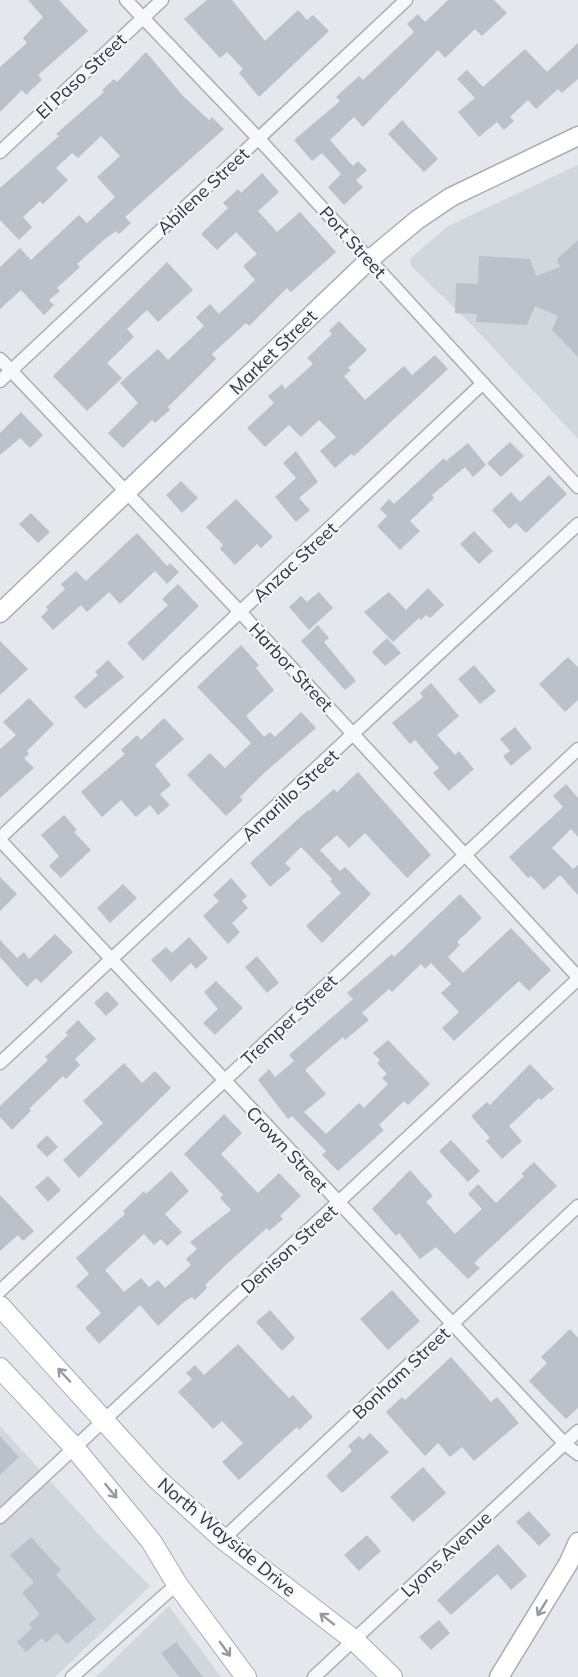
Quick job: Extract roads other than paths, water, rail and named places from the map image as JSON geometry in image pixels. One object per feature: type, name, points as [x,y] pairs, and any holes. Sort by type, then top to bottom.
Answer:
[{"type":"main road","name":"North Wayside Drive","points":[[0,1306],[156,1478],[223,1539],[354,1640],[391,1675]]},
{"type":"main road","points":[[0,1368],[73,1446],[150,1541],[177,1584],[246,1677]]},
{"type":"street","name":"Port Street","points":[[126,0],[258,138],[578,487]]},
{"type":"street","name":"El Paso Street","points":[[0,152],[162,0]]},
{"type":"street","name":"Abilene Street","points":[[0,381],[406,0]]},
{"type":"street","name":"Market Street","points":[[0,613],[369,260],[417,220],[451,196],[578,136]]},
{"type":"street","name":"Harbor Street","points":[[0,360],[241,613],[578,978]]},
{"type":"street","name":"Anzac Street","points":[[0,839],[483,383]]},
{"type":"street","name":"Amarillo Street","points":[[0,1064],[354,736],[578,524]]},
{"type":"street","name":"Tremper Street","points":[[0,1291],[578,749]]},
{"type":"street","name":"Crown Street","points":[[0,839],[339,1204],[565,1444],[578,1454]]},
{"type":"street","name":"Denison Street","points":[[0,1517],[73,1446],[339,1204],[578,978]]},
{"type":"street","name":"Bonham Street","points":[[223,1539],[578,1206]]},
{"type":"street","name":"Lyons Avenue","points":[[314,1677],[578,1431]]},
{"type":"street","points":[[499,1677],[562,1573],[578,1542]]},
{"type":"street","points":[[72,1677],[177,1584]]}]
